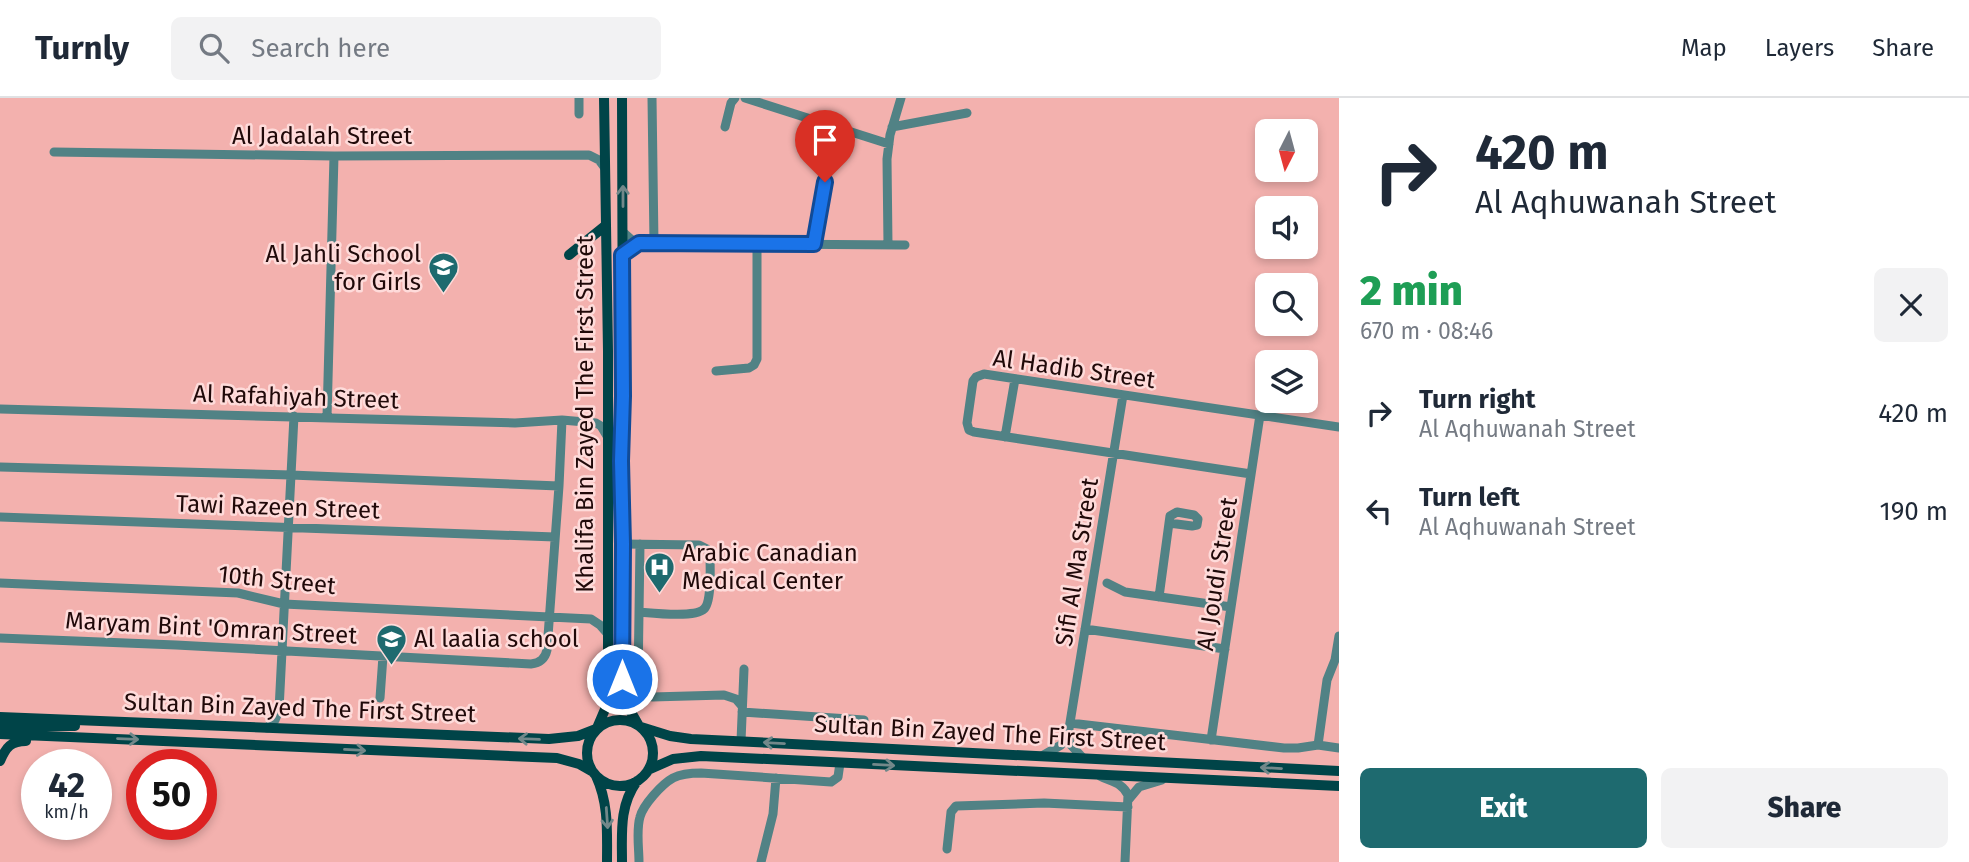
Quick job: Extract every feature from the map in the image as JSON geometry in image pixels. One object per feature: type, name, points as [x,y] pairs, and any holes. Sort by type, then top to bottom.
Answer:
[{"type":"main road","name":"Khalifa Bin Zayed The First Street","points":[[597,728],[607,699],[604,98]]},
{"type":"main road","name":"Khalifa Bin Zayed The First Street","points":[[622,98],[622,689],[627,705],[640,727]]},
{"type":"main road","points":[[569,255],[605,226]]},
{"type":"main road","name":"Sultan Bin Zayed The First Street","points":[[0,717],[549,739],[578,736],[597,728]]},
{"type":"main road","points":[[0,726],[70,726],[94,720]]},
{"type":"main road","points":[[607,862],[607,811],[603,793],[588,764],[587,749],[597,728],[616,720],[631,722],[640,727],[649,738],[653,751],[648,770],[629,793],[622,813],[622,862]]},
{"type":"main road","name":"Sultan Bin Zayed The First Street","points":[[640,727],[680,738],[1339,771]]},
{"type":"main road","name":"Sultan Bin Zayed The First Street","points":[[0,734],[557,758],[579,764],[594,774]]},
{"type":"main road","points":[[0,761],[6,748],[13,743],[60,737]]},
{"type":"main road","name":"Sultan Bin Zayed The First Street","points":[[648,770],[673,759],[692,756],[1339,786]]},
{"type":"main road","points":[[594,774],[602,781],[616,786],[638,781]]},
{"type":"street","points":[[579,98],[579,114]]},
{"type":"street","points":[[652,98],[654,243]]},
{"type":"street","points":[[725,127],[731,103],[736,98]]},
{"type":"street","points":[[745,98],[889,144]]},
{"type":"street","points":[[888,245],[889,144],[901,98]]},
{"type":"street","points":[[892,127],[967,113]]},
{"type":"street","points":[[589,155],[603,146],[604,142]]},
{"type":"street","name":"Al Jadalah Street","points":[[54,152],[334,156],[589,155]]},
{"type":"street","points":[[589,155],[599,160],[605,168]]},
{"type":"street","points":[[327,417],[334,156]]},
{"type":"street","points":[[814,244],[825,182]]},
{"type":"street","points":[[623,232],[639,243],[905,245]]},
{"type":"street","points":[[622,255],[639,243]]},
{"type":"street","points":[[716,371],[749,368],[757,359],[757,244]]},
{"type":"street","name":"Al Hadib Street","points":[[1251,474],[974,432],[968,428],[967,423],[972,384],[976,377],[984,374],[1339,427]]},
{"type":"street","points":[[1005,437],[1014,379]]},
{"type":"street","name":"Sifi Al Ma Street","points":[[1068,735],[1123,395]]},
{"type":"street","name":"Al Rafahiyah Street","points":[[0,409],[591,422]]},
{"type":"street","points":[[591,422],[607,410]]},
{"type":"street","name":"Al Joudi Street","points":[[1211,740],[1260,415]]},
{"type":"street","points":[[267,728],[275,720],[279,710],[294,416]]},
{"type":"street","name":"Maryam Bint 'Omran Street","points":[[0,638],[535,664],[547,653],[562,420]]},
{"type":"street","points":[[591,422],[601,426],[607,436]]},
{"type":"street","points":[[0,467],[559,486]]},
{"type":"street","name":"Tawi Razeen Street","points":[[0,517],[555,537]]},
{"type":"street","points":[[1159,597],[1169,523]]},
{"type":"street","points":[[623,544],[699,545],[707,549],[710,558],[708,601],[701,611],[692,614],[639,612]]},
{"type":"street","points":[[640,544],[638,682],[642,692],[652,697],[724,695],[736,699],[742,709]]},
{"type":"street","name":"10th Street","points":[[0,583],[238,593],[284,604],[550,617]]},
{"type":"street","points":[[1107,583],[1125,592],[1231,607]]},
{"type":"street","points":[[550,617],[591,619],[601,614],[608,605]]},
{"type":"street","points":[[591,619],[607,633]]},
{"type":"street","points":[[1085,629],[1225,649]]},
{"type":"street","points":[[1318,745],[1327,680],[1336,664],[1339,636]]},
{"type":"street","points":[[380,698],[383,656]]},
{"type":"street","points":[[741,741],[744,670]]},
{"type":"street","points":[[742,709],[864,720]]},
{"type":"street","points":[[279,710],[292,729]]},
{"type":"street","points":[[1070,723],[1291,748],[1318,745],[1339,748]]},
{"type":"street","points":[[1042,756],[1061,745],[1068,735]]},
{"type":"street","points":[[1068,735],[1070,744],[1083,758]]},
{"type":"street","points":[[639,862],[641,813],[674,778],[701,773],[831,782],[838,777],[840,763]]},
{"type":"street","points":[[1097,775],[1122,786],[1127,792],[1129,803],[1125,862]]},
{"type":"street","points":[[761,862],[773,814],[776,778]]},
{"type":"street","points":[[1129,803],[1139,787],[1166,778]]},
{"type":"street","points":[[947,849],[951,812],[956,806],[1129,803]]},
{"type":"place","name":"Al Jahli School for Girls","points":[[444,295]]},
{"type":"place","name":"Arabic Canadian Medical Center","points":[[659,594]]},
{"type":"place","name":"Al laalia school","points":[[391,666]]},
{"type":"route","points":[[622,679],[622,255],[639,243],[814,244],[825,182]]}]
